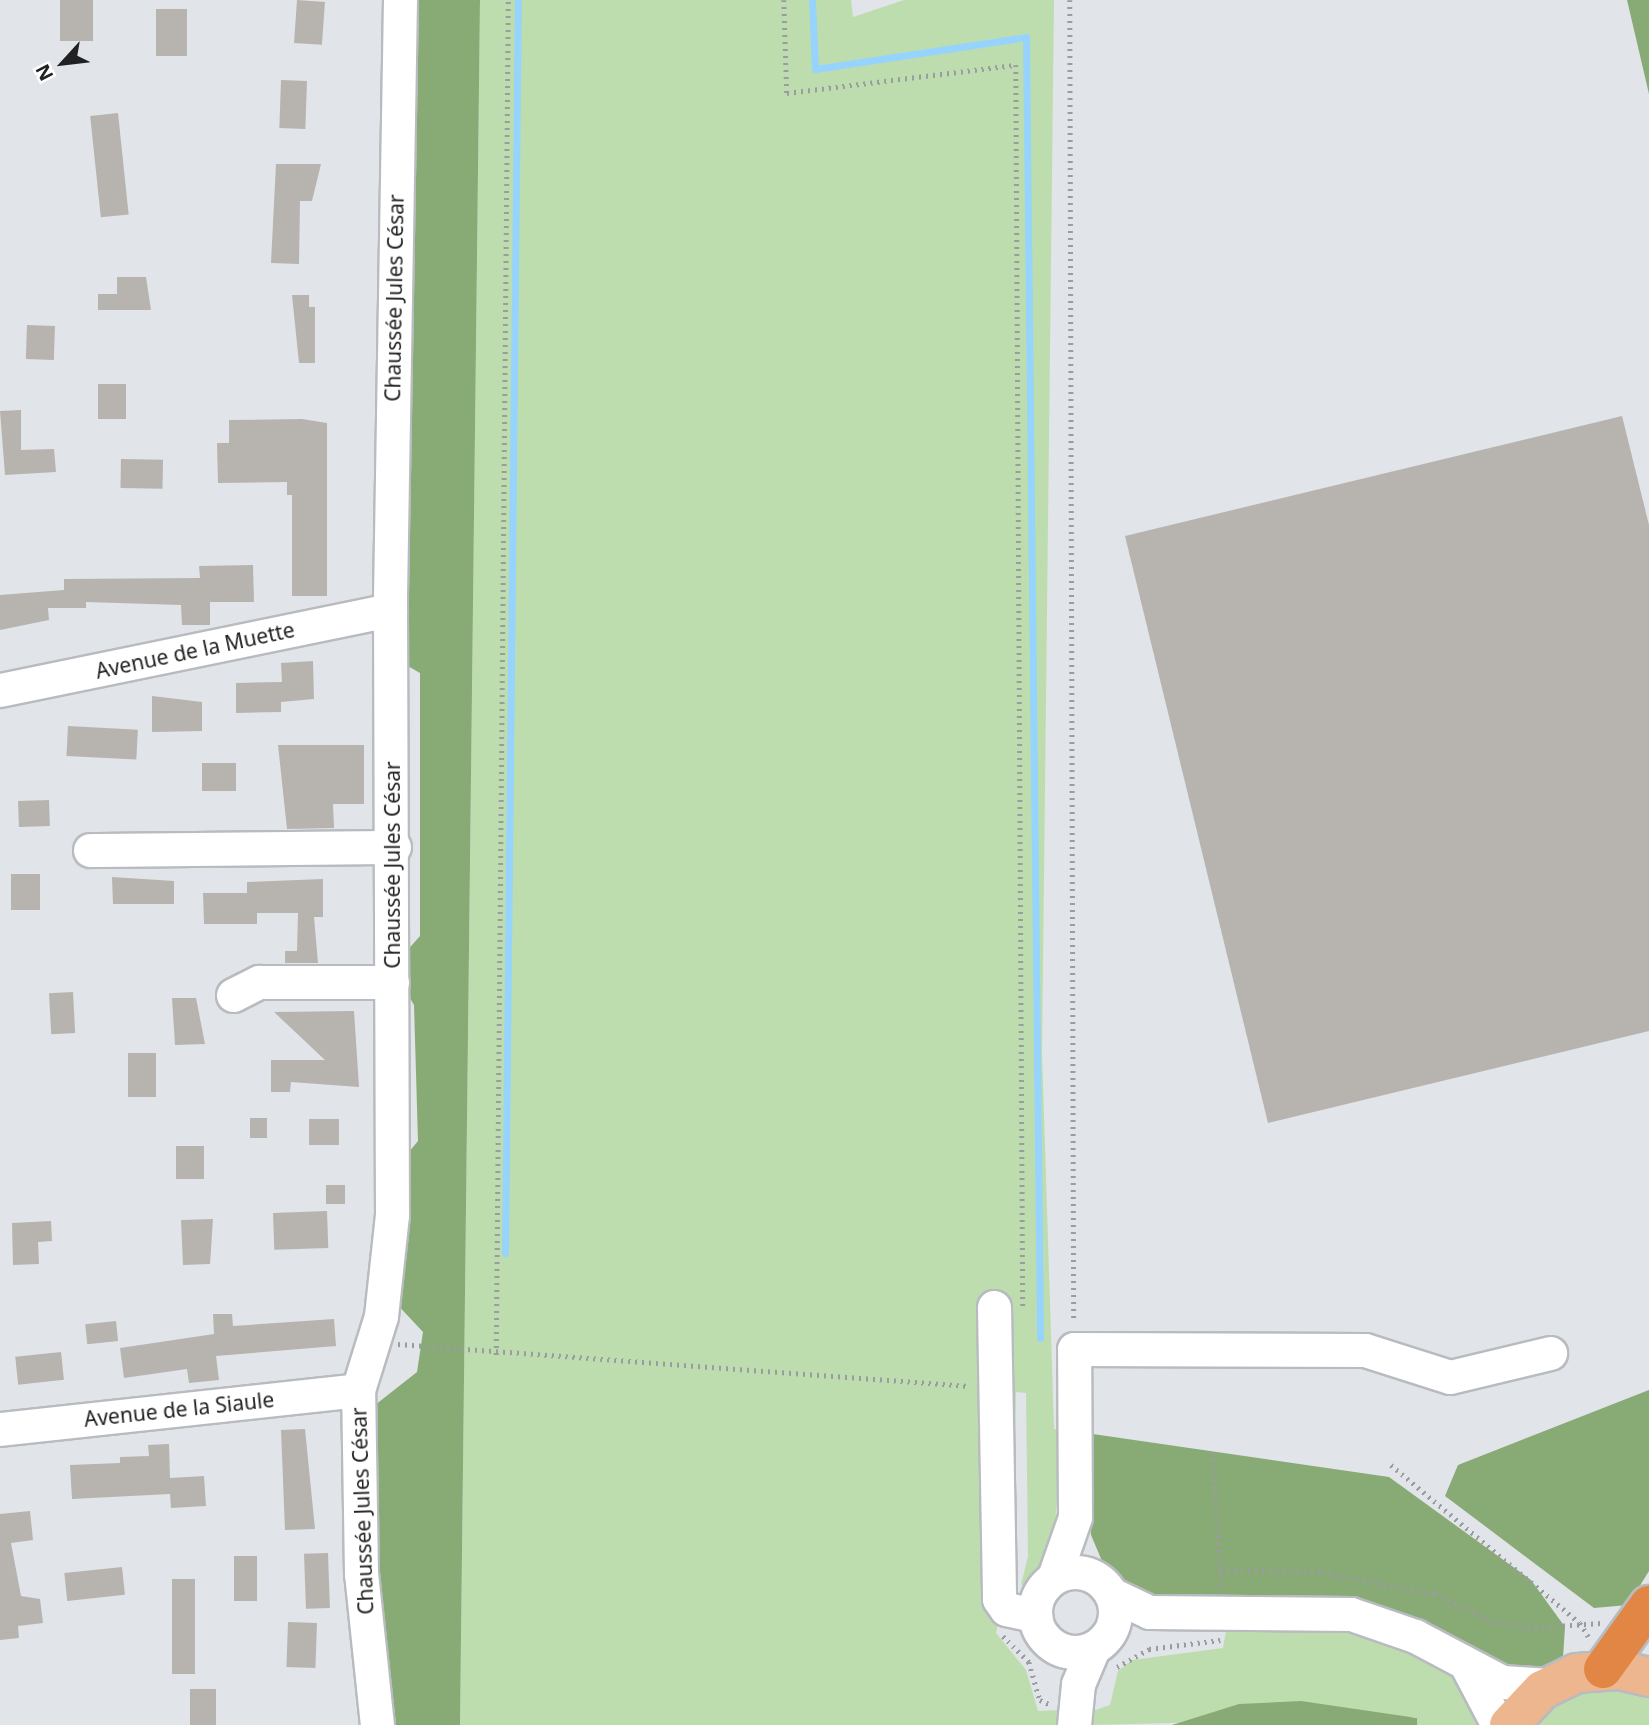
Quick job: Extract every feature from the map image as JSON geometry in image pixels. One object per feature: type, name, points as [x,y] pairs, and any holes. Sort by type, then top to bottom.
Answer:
[{"type":"highway","points":[[1577,1676],[1649,1605]]},
{"type":"main road","points":[[1509,1725],[1577,1676],[1649,1677]]},
{"type":"street","name":"Chaussée Jules César","points":[[377,1725],[361,1574],[358,1390],[376,1341],[392,1215],[394,846],[390,610],[400,0]]},
{"type":"street","name":"Avenue de la Muette","points":[[0,690],[390,610]]},
{"type":"street","points":[[90,849],[394,846]]},
{"type":"street","points":[[233,995],[259,982],[392,982]]},
{"type":"street","points":[[994,1307],[998,1591],[1030,1622],[1075,1652],[1162,1613]]},
{"type":"street","points":[[1054,1577],[1075,1517],[1074,1349],[1365,1350],[1450,1377],[1550,1353]]},
{"type":"street","name":"Avenue de la Siaule","points":[[2,1419],[358,1390]]},
{"type":"street","points":[[1073,1715],[1102,1639],[1103,1585],[1075,1517]]},
{"type":"street","points":[[1073,1715],[1030,1622],[1042,1589],[1054,1577],[1071,1571],[1103,1585],[1139,1610],[1162,1613],[1222,1611],[1351,1614],[1415,1636],[1467,1666],[1502,1682],[1577,1676]]},
{"type":"street","points":[[1467,1666],[1499,1725]]},
{"type":"path","points":[[496,1355],[508,0]]},
{"type":"path","points":[[784,0],[787,93],[1016,65],[1023,1321]]},
{"type":"path","points":[[1070,0],[1074,1349]]},
{"type":"path","points":[[376,1341],[496,1355],[995,1388]]},
{"type":"path","points":[[1112,1674],[1135,1653],[1215,1644],[1223,1635],[1213,1452]]},
{"type":"path","points":[[1391,1465],[1580,1623],[1592,1644],[1577,1676]]},
{"type":"path","points":[[1220,1570],[1381,1581],[1528,1629],[1580,1623],[1616,1627]]},
{"type":"path","points":[[1030,1622],[1002,1634],[1029,1662],[1040,1700],[1073,1715]]},
{"type":"green space","points":[[413,0],[480,0],[460,1725],[385,1725],[371,1583],[370,1409],[417,1372],[423,1332],[393,1300],[404,1158],[418,1141],[414,1005],[403,986],[404,954],[420,936],[420,673],[406,665]]},
{"type":"green space","points":[[480,0],[851,0],[853,17],[904,0],[1054,0],[1042,1052],[1054,1429],[1062,1430],[1055,1526],[1044,1566],[1030,1587],[1021,1585],[1028,1556],[1026,1393],[1016,1392],[1014,1552],[996,1633],[1026,1670],[1038,1711],[1058,1710],[1058,1725],[460,1725]]},
{"type":"green space","points":[[1627,0],[1649,0],[1649,94]]},
{"type":"green space","points":[[1649,1390],[1649,1571],[1628,1605],[1594,1608],[1445,1496],[1458,1465]]},
{"type":"green space","points":[[1086,1433],[1389,1477],[1531,1580],[1565,1627],[1563,1658],[1554,1668],[1525,1675],[1325,1597],[1142,1595],[1102,1561],[1091,1535]]},
{"type":"green space","points":[[1227,1625],[1341,1627],[1382,1638],[1442,1667],[1472,1693],[1483,1725],[1417,1725],[1416,1717],[1090,1725],[1090,1712],[1110,1705],[1118,1671],[1132,1660],[1223,1648]]},
{"type":"green space","points":[[1597,1685],[1649,1692],[1649,1725],[1530,1725],[1546,1707]]},
{"type":"green space","points":[[1301,1701],[1417,1718],[1417,1725],[1172,1725],[1239,1704]]},
{"type":"building","points":[[60,0],[93,0],[93,41],[60,41]]},
{"type":"building","points":[[297,0],[325,2],[322,45],[294,43]]},
{"type":"building","points":[[156,9],[187,9],[187,56],[156,56]]},
{"type":"building","points":[[281,80],[307,81],[305,129],[279,128]]},
{"type":"building","points":[[118,113],[129,214],[101,217],[90,116]]},
{"type":"building","points":[[276,164],[321,164],[312,201],[300,201],[299,264],[271,263]]},
{"type":"building","points":[[117,277],[146,277],[151,310],[98,310],[98,294],[117,294]]},
{"type":"building","points":[[292,295],[309,295],[309,307],[315,307],[315,363],[299,363]]},
{"type":"building","points":[[27,325],[55,326],[54,360],[26,359]]},
{"type":"building","points":[[98,384],[126,384],[126,419],[98,419]]},
{"type":"building","points":[[21,410],[21,450],[54,449],[56,472],[5,475],[0,411]]},
{"type":"building","points":[[1622,416],[1649,525],[1649,1031],[1268,1123],[1125,536]]},
{"type":"building","points":[[302,419],[327,423],[327,596],[292,596],[292,495],[287,495],[287,482],[218,483],[217,443],[229,443],[229,420]]},
{"type":"building","points":[[121,459],[163,460],[162,489],[120,488]]},
{"type":"building","points":[[253,565],[254,602],[210,602],[210,625],[182,625],[181,605],[86,602],[86,608],[48,608],[49,620],[0,630],[0,595],[64,590],[64,579],[200,578],[199,566]]},
{"type":"building","points":[[313,661],[314,699],[281,702],[281,712],[236,713],[236,683],[282,682],[281,663]]},
{"type":"building","points":[[152,696],[202,702],[202,731],[152,732]]},
{"type":"building","points":[[68,726],[138,730],[136,760],[66,756]]},
{"type":"building","points":[[278,745],[364,745],[364,804],[333,804],[334,828],[287,829]]},
{"type":"building","points":[[202,763],[236,763],[236,791],[202,791]]},
{"type":"building","points":[[49,800],[50,826],[19,827],[18,801]]},
{"type":"building","points":[[11,874],[40,874],[40,910],[11,910]]},
{"type":"building","points":[[112,877],[174,881],[174,904],[113,904]]},
{"type":"building","points":[[323,879],[323,917],[314,917],[318,963],[285,963],[285,951],[297,951],[298,913],[257,913],[257,924],[204,924],[203,893],[247,893],[247,882]]},
{"type":"building","points":[[73,992],[75,1033],[51,1034],[49,993]]},
{"type":"building","points":[[172,998],[196,998],[205,1044],[175,1045]]},
{"type":"building","points":[[354,1011],[359,1087],[291,1082],[290,1092],[271,1092],[271,1060],[325,1060],[274,1012]]},
{"type":"building","points":[[128,1053],[156,1053],[156,1097],[128,1097]]},
{"type":"building","points":[[250,1118],[267,1118],[267,1138],[250,1138]]},
{"type":"building","points":[[309,1119],[339,1119],[339,1145],[309,1145]]},
{"type":"building","points":[[176,1146],[204,1146],[204,1179],[176,1179]]},
{"type":"building","points":[[326,1185],[345,1185],[345,1204],[326,1204]]},
{"type":"building","points":[[327,1211],[328,1248],[274,1250],[273,1213]]},
{"type":"building","points":[[213,1219],[210,1264],[183,1265],[181,1220]]},
{"type":"building","points":[[51,1221],[52,1241],[38,1242],[39,1264],[13,1265],[12,1223]]},
{"type":"building","points":[[213,1314],[232,1314],[233,1326],[334,1319],[336,1346],[216,1356],[219,1380],[189,1383],[187,1369],[124,1378],[120,1348],[214,1334]]},
{"type":"building","points":[[116,1321],[118,1341],[87,1344],[85,1324]]},
{"type":"building","points":[[61,1352],[64,1380],[18,1385],[15,1357]]},
{"type":"building","points":[[305,1429],[315,1529],[285,1530],[281,1430]]},
{"type":"building","points":[[169,1444],[170,1478],[204,1476],[206,1506],[171,1508],[170,1494],[72,1499],[70,1465],[120,1463],[120,1457],[149,1456],[148,1445]]},
{"type":"building","points":[[30,1511],[33,1540],[11,1543],[21,1596],[40,1599],[43,1623],[18,1626],[19,1638],[0,1640],[0,1514]]},
{"type":"building","points":[[328,1553],[330,1608],[306,1609],[304,1554]]},
{"type":"building","points":[[234,1556],[257,1556],[257,1601],[234,1601]]},
{"type":"building","points":[[122,1567],[125,1595],[67,1601],[64,1573]]},
{"type":"building","points":[[172,1579],[195,1579],[195,1674],[172,1674]]},
{"type":"building","points":[[288,1622],[317,1623],[315,1668],[286,1667]]},
{"type":"building","points":[[190,1689],[216,1689],[216,1725],[190,1725]]},
{"type":"waterway","points":[[505,1253],[518,0]]},
{"type":"waterway","points":[[812,0],[815,69],[1026,37],[1040,1338]]}]
